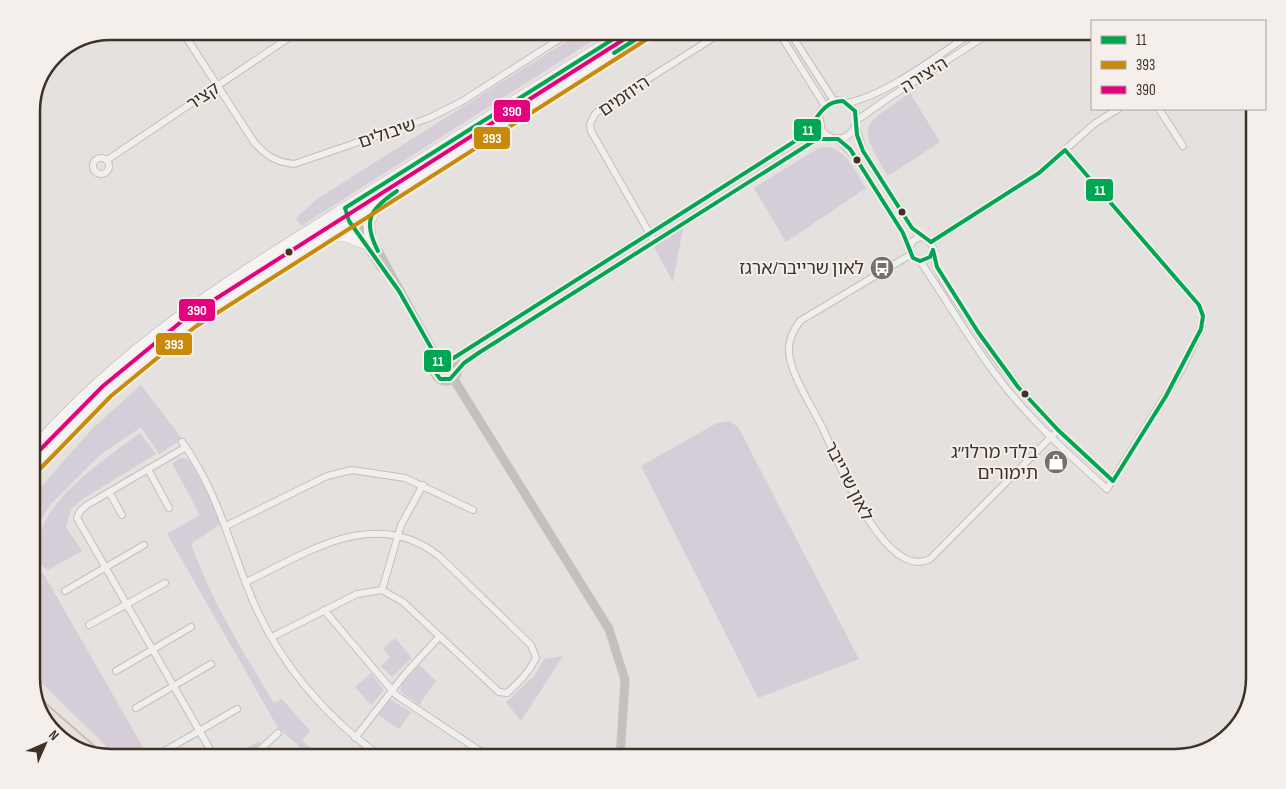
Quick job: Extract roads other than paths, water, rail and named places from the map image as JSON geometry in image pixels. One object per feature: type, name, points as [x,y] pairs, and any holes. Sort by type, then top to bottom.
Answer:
[{"type":"highway","points":[[40,443],[91,389],[145,341],[224,284],[612,40]]},
{"type":"highway","points":[[40,459],[99,397],[156,348],[212,307],[635,40]]},
{"type":"highway","points":[[325,236],[341,235],[367,241],[369,218],[378,203]]},
{"type":"street","name":"שיבולים","points":[[188,40],[216,86],[262,151],[281,162],[294,164],[429,118],[461,102],[558,40]]},
{"type":"street","name":"קציר","points":[[107,160],[285,40]]},
{"type":"street","name":"היוזמים","points":[[654,241],[591,131],[592,119],[602,108],[710,40]]},
{"type":"street","points":[[784,40],[825,106]]},
{"type":"street","points":[[796,40],[834,101]]},
{"type":"street","name":"היצירה","points":[[847,103],[865,98],[884,88],[961,40]]},
{"type":"street","name":"היצירה","points":[[856,123],[890,97],[979,40]]},
{"type":"street","points":[[452,359],[803,136],[815,123],[825,106],[834,101],[847,103],[855,111],[863,152],[912,228],[930,242],[937,267],[993,354],[1018,387],[1058,430],[1113,481]]},
{"type":"street","points":[[930,242],[1039,173],[1094,124],[1116,110]]},
{"type":"street","points":[[1160,110],[1183,146]]},
{"type":"street","points":[[819,115],[822,131],[835,138],[855,157],[903,233],[910,251],[920,261],[996,376],[1051,437],[1107,489],[1182,369],[1201,329],[1203,316],[1193,298],[1065,150]]},
{"type":"street","points":[[452,377],[457,366],[452,359],[445,357],[438,360],[434,366],[435,373],[440,379],[452,377],[464,363],[480,352],[808,144],[817,139],[849,135],[856,123]]},
{"type":"street","points":[[345,208],[399,291],[438,360]]},
{"type":"street","points":[[910,251],[912,242],[922,237]]},
{"type":"street","points":[[920,261],[928,259],[933,250]]},
{"type":"street","name":"לאון שרייבר","points":[[910,251],[800,321],[790,338],[790,360],[860,505],[878,533],[896,553],[908,561],[917,564],[930,559],[1058,430]]},
{"type":"street","points":[[452,377],[460,393],[492,439],[609,629],[625,680],[621,749]]},
{"type":"street","points":[[210,749],[77,518],[83,508],[148,469],[184,444],[213,492],[246,582],[258,611],[272,637],[308,689],[355,738],[370,749]]},
{"type":"street","points":[[148,469],[169,508]]},
{"type":"street","points":[[226,526],[327,476],[343,471],[361,470],[393,475],[423,485],[473,510]]},
{"type":"street","points":[[382,590],[398,537],[423,485]]},
{"type":"street","points":[[109,492],[122,515]]},
{"type":"street","points":[[246,582],[342,538],[374,533],[398,537],[423,545],[438,556],[532,646],[536,658],[518,683],[503,694],[495,690],[402,602],[382,590],[357,594],[272,637]]},
{"type":"street","points":[[65,591],[144,546]]},
{"type":"street","points":[[89,625],[165,583]]},
{"type":"street","points":[[324,610],[392,691],[477,749]]},
{"type":"street","points":[[116,670],[191,627]]},
{"type":"street","points":[[355,738],[392,691],[439,637]]},
{"type":"street","points":[[136,708],[211,664]]},
{"type":"street","points":[[168,749],[238,709]]},
{"type":"street","points":[[261,749],[278,733]]},
{"type":"waterway","points":[[45,702],[96,747]]},
{"type":"place","name":"לאון שרייבר/ארגז","points":[[882,268]]},
{"type":"place","name":"בלדי מרלו״ג תימורים","points":[[1056,462]]}]
